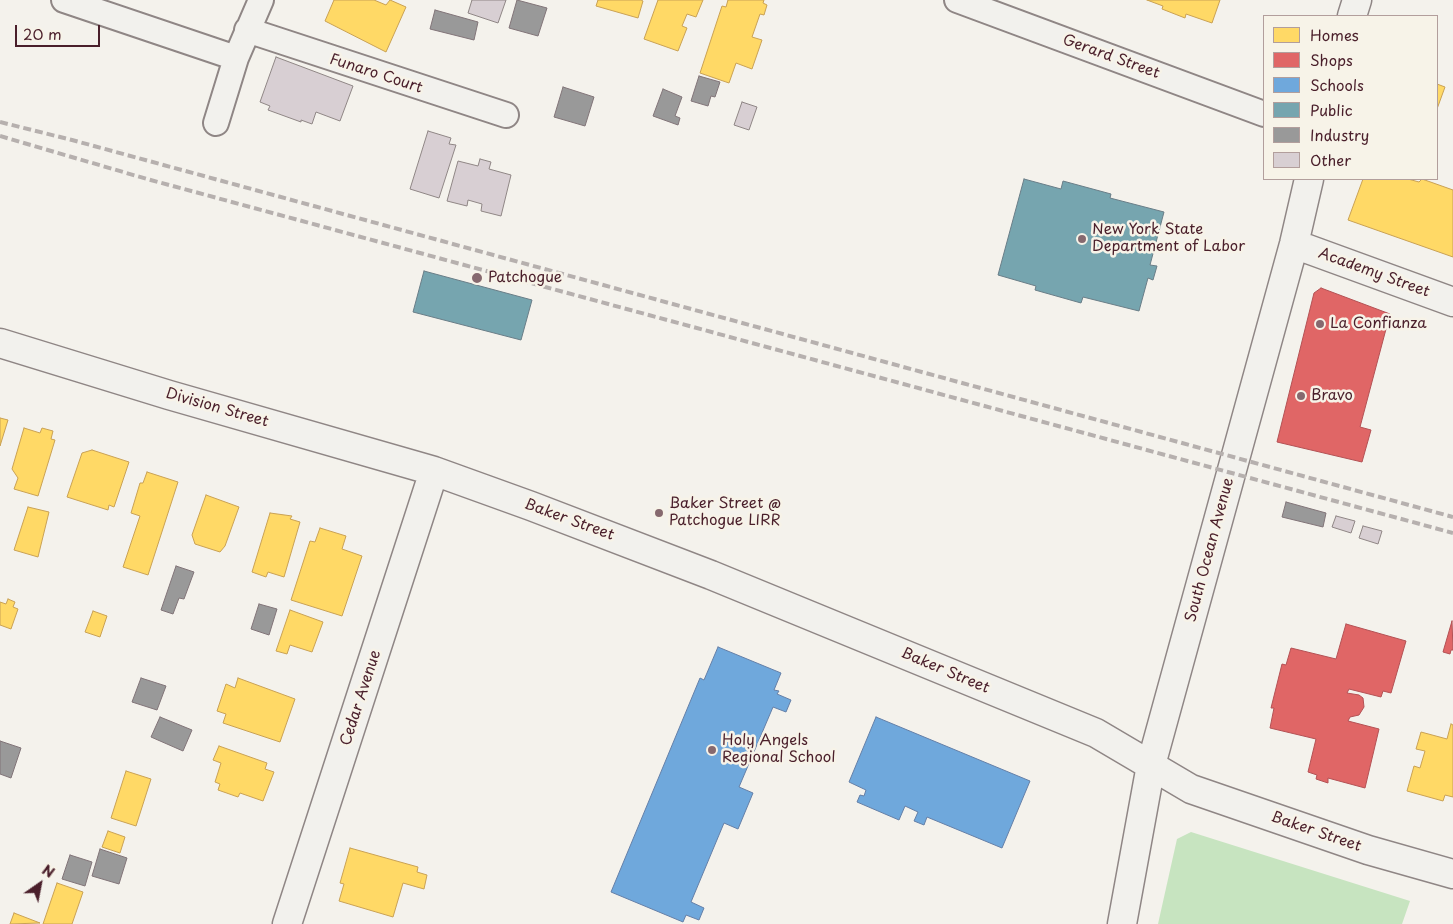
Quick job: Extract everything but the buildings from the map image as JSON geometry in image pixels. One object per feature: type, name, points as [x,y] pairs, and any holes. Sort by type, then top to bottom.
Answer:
[{"type":"street","points":[[64,0],[236,58]]},
{"type":"street","points":[[216,123],[236,58],[261,0]]},
{"type":"street","name":"Gerard Street","points":[[957,0],[1263,114]]},
{"type":"street","points":[[1352,15],[1356,0]]},
{"type":"street","name":"Funaro Court","points":[[247,30],[506,115]]},
{"type":"street","name":"South Ocean Avenue","points":[[1122,924],[1151,766],[1294,244],[1309,180]]},
{"type":"street","name":"Academy Street","points":[[1294,244],[1453,302]]},
{"type":"street","name":"Division Street","points":[[0,343],[169,395],[434,471]]},
{"type":"street","name":"Baker Street","points":[[434,471],[628,542],[1096,733],[1191,789],[1368,850],[1453,874]]},
{"type":"street","name":"Cedar Avenue","points":[[287,924],[434,471]]},
{"type":"green space","points":[[1191,832],[1410,901],[1402,924],[1158,924],[1177,839]]},
{"type":"railway","points":[[0,122],[72,140],[1453,517]]},
{"type":"railway","points":[[0,136],[147,179],[1453,533]]},
{"type":"place","name":"New York State Department of Labor","points":[[1082,239]]},
{"type":"place","name":"Patchogue","points":[[477,278]]},
{"type":"place","name":"La Confianza","points":[[1320,324]]},
{"type":"place","name":"Bravo","points":[[1301,396]]},
{"type":"place","name":"Baker Street @ Patchogue LIRR","points":[[659,513]]},
{"type":"place","name":"Holy Angels Regional School","points":[[712,750]]}]
